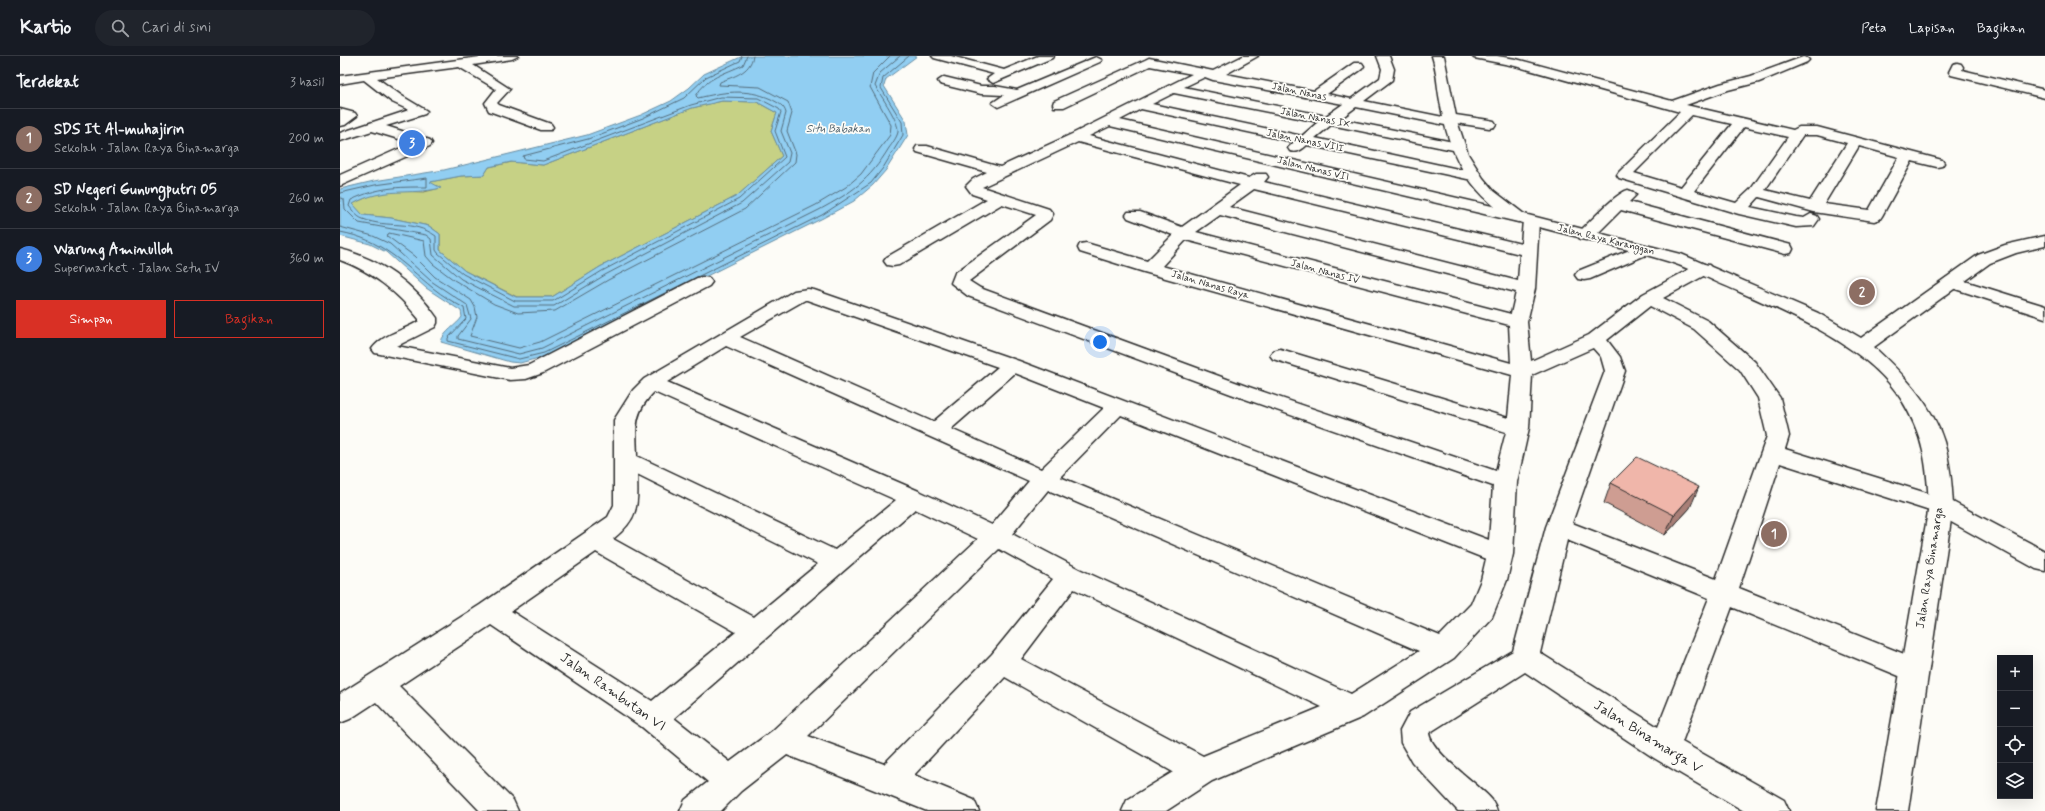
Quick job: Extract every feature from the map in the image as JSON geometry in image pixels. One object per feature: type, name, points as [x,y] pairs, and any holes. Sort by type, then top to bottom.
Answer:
[{"type":"street","points":[[938,56],[1006,74]]},
{"type":"street","points":[[1079,56],[1134,68]]},
{"type":"street","points":[[1252,56],[1173,89],[1077,137],[978,182],[974,189],[1043,212],[1045,214],[1044,217],[961,277],[960,283],[974,292],[1136,354],[1370,437],[1505,482]]},
{"type":"street","name":"Jalan Nanas Raya","points":[[1383,56],[1388,69],[1386,80],[1328,121],[1253,184],[1183,234],[1150,268],[1522,372]]},
{"type":"street","name":"Jalan Raya Karanggan","points":[[1438,56],[1442,67],[1450,120],[1458,147],[1472,176],[1496,203],[1525,219],[1675,258],[1703,269],[1804,314],[1862,347]]},
{"type":"street","points":[[1478,56],[1544,70],[1689,110],[1796,135]]},
{"type":"street","points":[[340,80],[505,57]]},
{"type":"street","points":[[992,80],[1042,57]]},
{"type":"street","points":[[998,103],[1096,60]]},
{"type":"street","points":[[1674,105],[1724,87],[1755,79],[1803,60]]},
{"type":"street","name":"Jalan Nanas","points":[[1134,68],[1149,62],[1352,103],[1450,120],[1488,124]]},
{"type":"street","points":[[1544,70],[1556,63]]},
{"type":"street","points":[[463,64],[504,89],[497,94],[491,104],[494,108],[546,127]]},
{"type":"street","points":[[1315,96],[1358,66]]},
{"type":"street","points":[[1956,67],[1955,72],[2045,94]]},
{"type":"street","points":[[1059,104],[1134,68]]},
{"type":"street","points":[[340,137],[420,111],[388,94],[366,76]]},
{"type":"street","points":[[944,81],[981,90],[995,90],[1017,94]]},
{"type":"street","name":"Jalan Nanas IX","points":[[1173,89],[1458,147]]},
{"type":"street","name":"Jalan Nanas VIII","points":[[1139,105],[1472,176]]},
{"type":"street","points":[[1689,110],[1624,175],[1739,209],[1796,222],[1808,223],[1812,213],[1855,141]]},
{"type":"street","points":[[340,112],[350,116],[340,122]]},
{"type":"street","name":"Jalan Nanas VII","points":[[1107,121],[1525,219]]},
{"type":"street","points":[[1684,192],[1742,122]]},
{"type":"street","points":[[340,126],[359,131]]},
{"type":"street","points":[[340,181],[426,143],[374,127]]},
{"type":"street","points":[[1739,209],[1756,192],[1799,131],[1810,130],[1908,154],[1937,163]]},
{"type":"street","points":[[1077,137],[1253,184],[1528,251]]},
{"type":"street","points":[[922,149],[1002,172]]},
{"type":"street","points":[[1756,192],[1812,213],[1874,216],[1908,154]]},
{"type":"street","points":[[1586,235],[1617,204],[1644,182]]},
{"type":"street","points":[[893,262],[924,242],[1001,198]]},
{"type":"street","points":[[1617,204],[1785,249]]},
{"type":"street","points":[[1217,209],[1526,289]]},
{"type":"street","name":"Jalan Nanas IV","points":[[1134,215],[1183,234],[1518,322]]},
{"type":"street","points":[[1138,811],[1201,771],[1353,708],[1444,650],[1482,610],[1494,580],[1500,554],[1505,482],[1518,428],[1522,372],[1518,322],[1526,289],[1528,251],[1525,219]]},
{"type":"street","points":[[1862,347],[1984,260],[2011,249],[2045,241]]},
{"type":"street","points":[[1086,248],[1150,268]]},
{"type":"street","points":[[1584,276],[1642,250]]},
{"type":"street","points":[[340,254],[373,267],[399,285],[428,318],[428,323],[419,329],[386,344],[382,349],[510,374],[526,373],[536,369],[703,282]]},
{"type":"street","points":[[1522,372],[1596,339],[1649,298],[1703,269]]},
{"type":"street","points":[[1952,282],[2045,312]]},
{"type":"street","points":[[340,710],[490,612],[595,540],[618,522],[626,505],[625,420],[640,394],[651,383],[800,295],[808,294],[1012,365],[1117,407],[1500,554]]},
{"type":"street","points":[[1649,298],[1701,325],[1748,366],[1768,398],[1778,436],[1724,593],[1665,748]]},
{"type":"street","points":[[725,338],[1044,479],[1444,650]]},
{"type":"street","points":[[1481,811],[1425,757],[1417,745],[1414,735],[1417,726],[1421,721],[1525,658],[1558,527],[1614,371],[1613,362],[1610,356],[1596,339]]},
{"type":"street","name":"Jalan Raya Binamarga","points":[[1862,347],[1890,373],[1910,396],[1924,420],[1933,441],[1939,470],[1941,506],[1892,811]]},
{"type":"street","points":[[1280,355],[1518,428]]},
{"type":"street","points":[[936,431],[1012,365]]},
{"type":"street","points":[[651,383],[913,498],[996,537],[1070,576],[1353,708]]},
{"type":"street","points":[[696,811],[730,781],[784,740],[996,537],[1044,479],[1117,407]]},
{"type":"street","points":[[1773,453],[1941,506],[2045,562]]},
{"type":"street","points":[[625,459],[837,562]]},
{"type":"street","points":[[653,718],[913,498]]},
{"type":"street","points":[[1558,527],[1871,651],[1914,670]]},
{"type":"street","points":[[595,540],[757,631]]},
{"type":"street","points":[[889,780],[1002,662],[1070,576]]},
{"type":"street","name":"Jalan Rambutan VI","points":[[490,612],[513,624],[653,718],[730,781]]},
{"type":"street","name":"Jalan Binamarga V","points":[[1525,658],[1665,748],[1773,811]]},
{"type":"street","points":[[1002,662],[1201,771]]},
{"type":"street","points":[[378,684],[502,811]]},
{"type":"street","points":[[784,740],[889,780],[963,811]]},
{"type":"green space","points":[[722,101],[757,102],[777,113],[771,131],[782,156],[737,196],[600,267],[552,297],[517,297],[465,271],[440,250],[440,234],[429,226],[391,218],[363,215],[352,204],[372,195],[398,191],[424,192],[440,188],[429,182],[461,176],[484,175],[489,167],[512,162],[543,165],[692,108]]},
{"type":"water","name":"Situ Babakan","points":[[743,56],[917,56],[886,79],[884,86],[906,121],[908,135],[886,170],[873,185],[854,201],[823,218],[546,356],[520,363],[510,362],[441,342],[444,335],[462,317],[461,311],[426,288],[386,252],[370,244],[340,236],[340,189],[374,181],[444,170],[587,135],[641,115],[671,101],[689,88],[704,74]],"holes":[[[722,101],[757,102],[777,113],[771,131],[782,156],[737,196],[600,267],[552,297],[516,297],[465,271],[440,250],[440,234],[429,226],[391,218],[363,215],[353,204],[364,198],[375,195],[441,188],[430,182],[461,176],[484,175],[489,167],[511,162],[543,165],[692,108]]]},
{"type":"building","points":[[1637,457],[1699,487],[1674,515],[1611,483]]},
{"type":"place","name":"Warung Aminulloh","points":[[412,143]]},
{"type":"place","name":"SD Negeri Gunungputri 05","points":[[1862,292]]},
{"type":"place","name":"SDS It Al-muhajirin","points":[[1774,534]]}]
